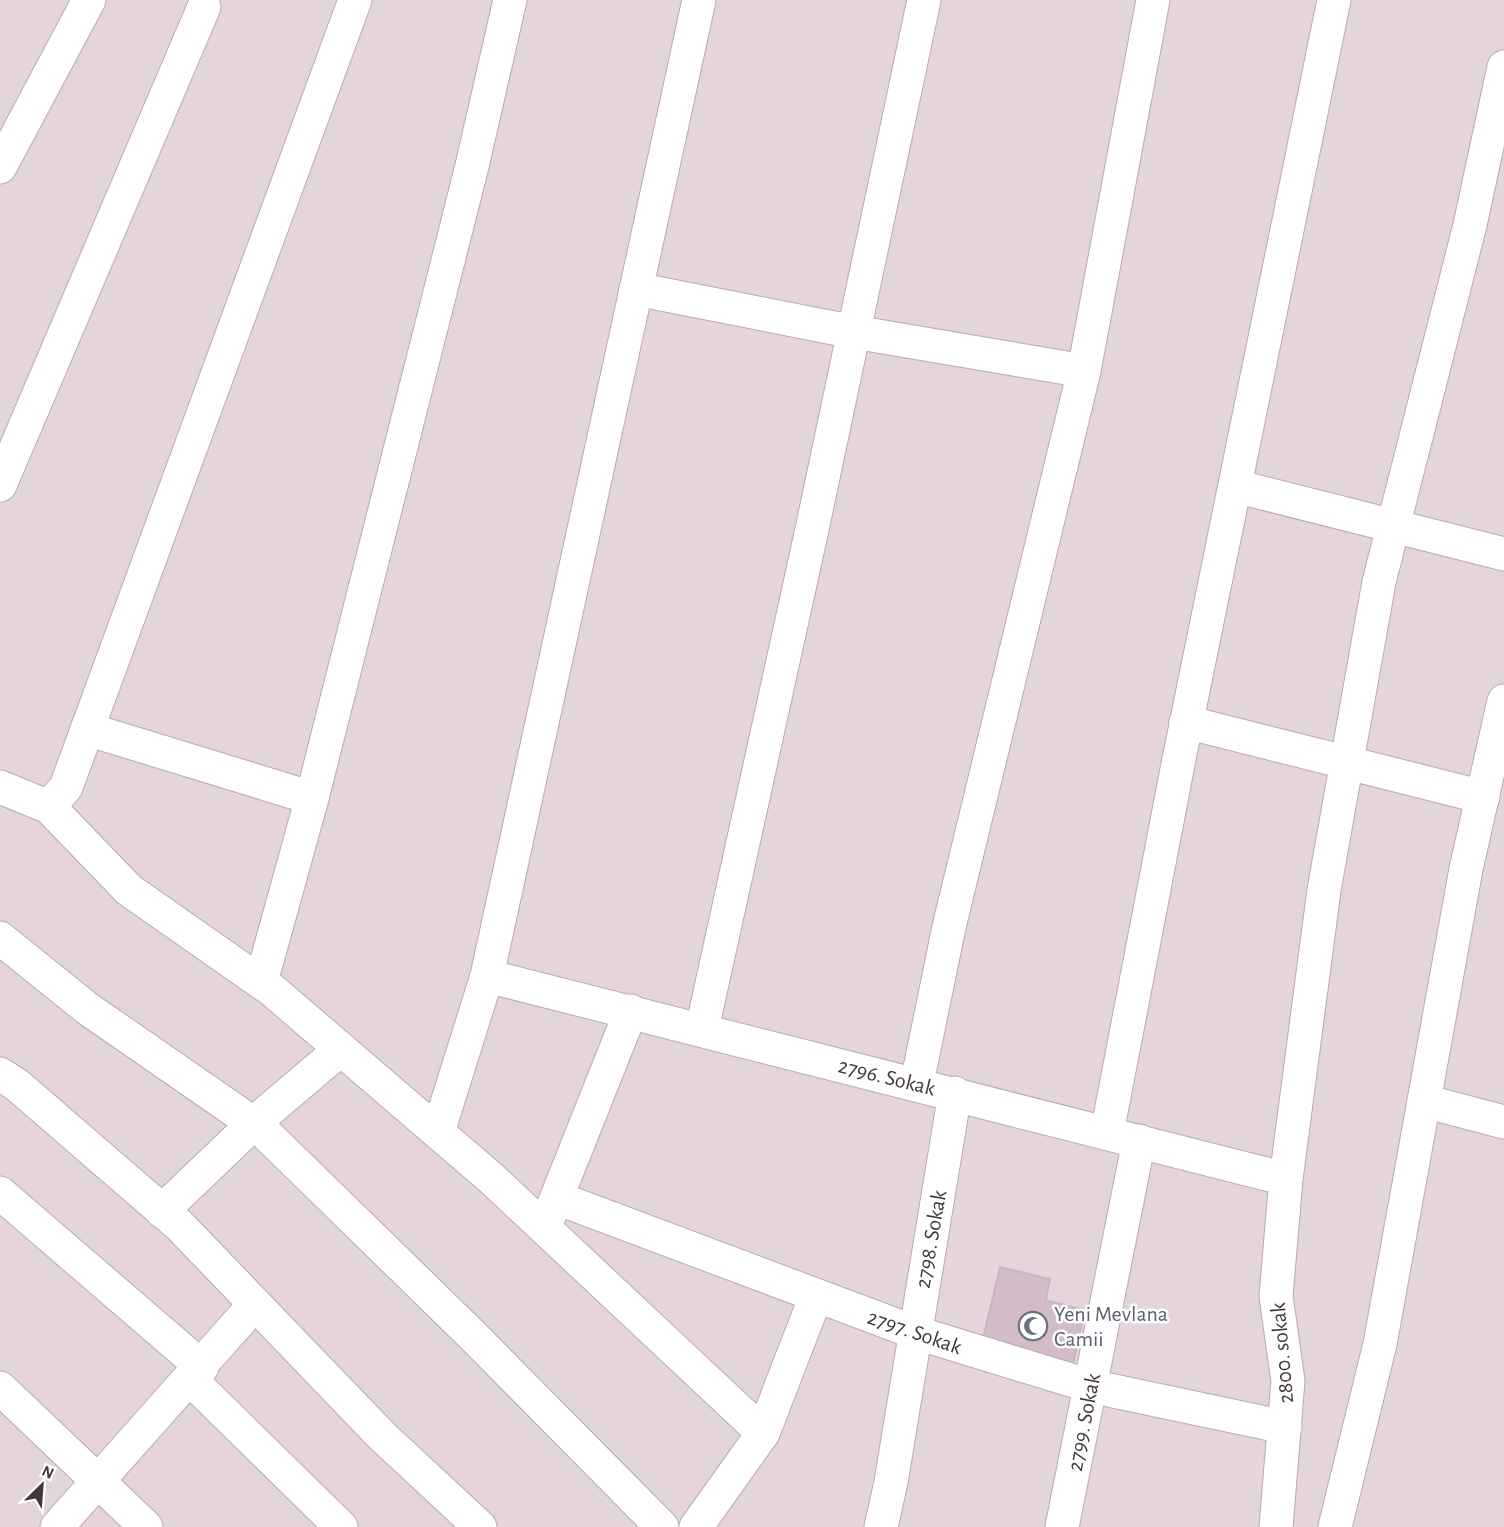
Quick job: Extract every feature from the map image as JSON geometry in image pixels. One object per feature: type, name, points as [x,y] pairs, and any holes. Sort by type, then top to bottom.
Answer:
[{"type":"street","points":[[0,167],[90,0]]},
{"type":"street","points":[[49,807],[66,787],[355,0]]},
{"type":"street","points":[[261,982],[312,798],[469,177],[510,0]]},
{"type":"street","points":[[438,1132],[487,976],[699,0]]},
{"type":"street","points":[[702,1029],[924,0]]},
{"type":"street","points":[[917,1083],[952,916],[1084,371],[1153,0]]},
{"type":"street","points":[[1107,1133],[1186,722],[1334,0]]},
{"type":"street","points":[[0,485],[204,7]]},
{"type":"street","name":"2800. sokak","points":[[1281,1526],[1288,1381],[1276,1296],[1286,1179],[1324,890],[1379,582],[1470,225],[1503,79]]},
{"type":"street","points":[[636,289],[854,332],[1084,371]]},
{"type":"street","points":[[1235,486],[1504,554]]},
{"type":"street","points":[[1335,1527],[1380,1344],[1466,870],[1504,701]]},
{"type":"street","points":[[1186,722],[1483,797]]},
{"type":"street","points":[[87,729],[312,798]]},
{"type":"street","points":[[0,787],[49,807],[129,890],[261,982],[341,1049],[438,1132],[544,1228],[763,1433]]},
{"type":"street","points":[[0,938],[88,1009],[254,1124],[471,1334],[662,1527]]},
{"type":"street","name":"2796. Sokak","points":[[487,976],[917,1083],[1286,1179]]},
{"type":"street","points":[[544,1228],[631,1011]]},
{"type":"street","points":[[162,1211],[254,1124],[341,1049]]},
{"type":"street","points":[[0,1074],[17,1085],[162,1211],[382,1436],[480,1527]]},
{"type":"street","name":"2798. Sokak","points":[[881,1527],[891,1482],[955,1093]]},
{"type":"street","points":[[1424,1101],[1504,1122]]},
{"type":"street","name":"2799. Sokak","points":[[1062,1527],[1139,1141]]},
{"type":"street","points":[[0,1193],[197,1373],[341,1527]]},
{"type":"street","name":"2797. Sokak","points":[[556,1198],[914,1332],[1090,1386],[1285,1427]]},
{"type":"street","points":[[696,1527],[763,1433],[816,1296]]},
{"type":"street","points":[[57,1527],[197,1373],[255,1305]]},
{"type":"street","points":[[0,1388],[146,1527]]},
{"type":"shaded area","points":[[0,0],[1504,0],[1504,1527],[0,1527]]},
{"type":"building","name":"Yeni Mevlana Camii","points":[[1000,1267],[1050,1279],[1046,1300],[1085,1310],[1073,1364],[982,1342]]},
{"type":"place","name":"Yeni Mevlana Camii","points":[[1033,1326]]}]
